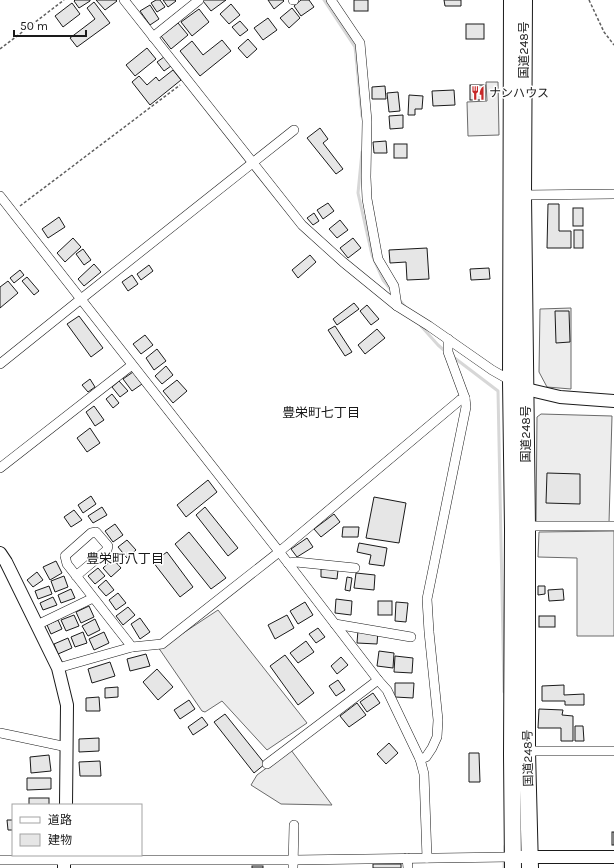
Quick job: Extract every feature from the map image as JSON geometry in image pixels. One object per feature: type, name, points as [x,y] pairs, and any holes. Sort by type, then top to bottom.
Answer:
[{"type":"highway","name":"国道248号","points":[[512,0],[511,381],[513,522],[513,862]]},
{"type":"highway","name":"国道248号","points":[[524,0],[523,195],[527,526],[527,751],[530,863]]},
{"type":"street","points":[[124,0],[186,80],[302,224],[343,262],[397,306],[511,381],[526,389],[560,397],[614,401]]},
{"type":"street","points":[[153,37],[199,0]]},
{"type":"street","points":[[331,0],[360,43],[367,121],[367,199],[378,259],[394,286],[397,306]]},
{"type":"street","points":[[0,364],[294,130]]},
{"type":"street","points":[[523,195],[614,194]]},
{"type":"street","points":[[0,196],[387,690],[420,759],[424,774],[427,858]]},
{"type":"street","points":[[420,759],[426,757],[437,737],[438,720],[427,599],[466,407],[465,398],[448,352],[448,340]]},
{"type":"street","points":[[0,468],[132,365]]},
{"type":"street","points":[[58,668],[132,647],[162,644],[279,552],[460,400],[465,398]]},
{"type":"street","points":[[527,526],[614,526]]},
{"type":"street","points":[[76,576],[107,550],[108,546],[96,532],[91,533],[64,556],[67,564],[76,576],[93,598],[132,647]]},
{"type":"street","points":[[2,561],[37,625],[58,668],[67,705],[66,804]]},
{"type":"street","points":[[288,563],[296,562],[355,568]]},
{"type":"street","points":[[37,625],[93,598]]},
{"type":"street","points":[[335,624],[411,637]]},
{"type":"street","points":[[267,764],[378,680]]},
{"type":"street","points":[[0,733],[67,747]]},
{"type":"street","points":[[527,751],[614,751]]},
{"type":"street","points":[[293,864],[294,825]]},
{"type":"street","points":[[0,860],[293,864],[427,858],[530,863],[614,857]]},
{"type":"street","points":[[408,858],[408,868]]},
{"type":"path","points":[[0,49],[64,0]]},
{"type":"path","points":[[589,0],[604,32],[614,45]]},
{"type":"path","points":[[12,212],[186,80]]},
{"type":"shaded area","points":[[486,82],[498,82],[499,135],[468,136],[467,102],[487,101]]},
{"type":"shaded area","points":[[571,308],[571,389],[547,387],[539,372],[540,309]]},
{"type":"shaded area","points":[[541,414],[612,416],[609,523],[536,523],[537,417]]},
{"type":"shaded area","points":[[614,531],[614,636],[577,636],[577,558],[538,557],[539,532]]},
{"type":"shaded area","points":[[218,610],[307,723],[267,750],[222,701],[205,712],[202,711],[158,647],[162,647]]},
{"type":"shaded area","points":[[291,750],[332,805],[281,804],[251,785],[257,775]]},
{"type":"building","points":[[96,0],[116,0],[117,1],[105,10]]},
{"type":"building","points":[[156,0],[160,0],[165,7],[157,12],[151,3]]},
{"type":"building","points":[[163,0],[175,0],[176,1],[168,7]]},
{"type":"building","points":[[226,0],[211,11],[203,1]]},
{"type":"building","points":[[268,0],[283,0],[284,1],[274,9]]},
{"type":"building","points":[[301,0],[309,0],[314,7],[301,16],[294,6]]},
{"type":"building","points":[[354,0],[368,0],[368,11],[354,11]]},
{"type":"building","points":[[444,0],[461,0],[461,6],[445,6]]},
{"type":"building","points":[[74,1],[90,1],[79,8]]},
{"type":"building","points":[[94,2],[110,23],[77,47],[70,38],[95,19],[87,8]]},
{"type":"building","points":[[72,3],[80,14],[63,27],[55,16]]},
{"type":"building","points":[[231,4],[240,15],[229,24],[220,14]]},
{"type":"building","points":[[150,5],[159,19],[150,25],[140,11]]},
{"type":"building","points":[[292,8],[300,18],[289,28],[280,18]]},
{"type":"building","points":[[199,9],[209,22],[192,36],[181,22]]},
{"type":"building","points":[[268,18],[277,30],[263,40],[254,28]]},
{"type":"building","points":[[240,21],[248,30],[240,36],[232,27]]},
{"type":"building","points":[[178,23],[188,35],[171,49],[161,36]]},
{"type":"building","points":[[466,24],[484,24],[484,39],[466,39]]},
{"type":"building","points":[[248,39],[257,49],[247,58],[238,48]]},
{"type":"building","points":[[222,40],[231,51],[200,76],[180,51],[192,41],[203,55]]},
{"type":"building","points":[[147,48],[156,59],[135,76],[126,65]]},
{"type":"building","points":[[164,57],[171,66],[164,71],[157,62]]},
{"type":"building","points":[[173,70],[181,80],[150,105],[132,82],[139,76],[147,85],[156,77],[159,81]]},
{"type":"building","name":"ナンハウス","points":[[470,85],[485,85],[485,100],[470,100]]},
{"type":"building","points":[[385,86],[386,99],[372,99],[372,87]]},
{"type":"building","points":[[454,90],[455,105],[433,106],[432,91]]},
{"type":"building","points":[[398,92],[400,111],[389,112],[387,93]]},
{"type":"building","points":[[409,95],[423,96],[422,109],[415,109],[415,115],[408,115]]},
{"type":"building","points":[[403,115],[403,128],[390,129],[389,116]]},
{"type":"building","points":[[320,128],[328,139],[323,143],[343,169],[336,174],[307,138]]},
{"type":"building","points":[[386,141],[387,153],[374,153],[373,142]]},
{"type":"building","points":[[394,144],[407,144],[407,158],[394,158]]},
{"type":"building","points":[[328,203],[334,211],[323,219],[317,210]]},
{"type":"building","points":[[548,204],[559,204],[559,231],[571,231],[571,248],[547,248]]},
{"type":"building","points":[[573,208],[583,208],[583,226],[573,226]]},
{"type":"building","points":[[314,213],[319,221],[313,225],[307,218]]},
{"type":"building","points":[[59,217],[65,227],[48,238],[42,229]]},
{"type":"building","points":[[340,220],[348,230],[337,238],[329,229]]},
{"type":"building","points":[[574,230],[583,230],[583,248],[574,248]]},
{"type":"building","points":[[73,238],[81,247],[65,262],[57,253]]},
{"type":"building","points":[[353,238],[361,248],[348,258],[340,248]]},
{"type":"building","points":[[427,248],[429,279],[407,280],[406,262],[390,263],[389,250]]},
{"type":"building","points":[[83,249],[91,260],[84,265],[76,254]]},
{"type":"building","points":[[310,255],[316,262],[298,278],[292,270]]},
{"type":"building","points":[[94,264],[101,272],[84,286],[78,279]]},
{"type":"building","points":[[149,265],[153,271],[141,280],[137,274]]},
{"type":"building","points":[[489,268],[490,279],[471,280],[470,269]]},
{"type":"building","points":[[20,270],[24,275],[14,283],[10,278]]},
{"type":"building","points":[[132,275],[138,284],[128,291],[122,282]]},
{"type":"building","points":[[27,277],[39,291],[34,295],[22,281]]},
{"type":"building","points":[[8,281],[18,293],[0,308],[0,287]]},
{"type":"building","points":[[354,303],[359,309],[337,325],[333,319]]},
{"type":"building","points":[[367,305],[379,319],[371,325],[360,311]]},
{"type":"building","points":[[555,311],[569,311],[570,342],[556,343]]},
{"type":"building","points":[[79,316],[103,348],[91,357],[67,324]]},
{"type":"building","points":[[335,326],[352,352],[345,356],[328,330]]},
{"type":"building","points":[[377,329],[385,338],[365,354],[358,345]]},
{"type":"building","points":[[145,335],[153,345],[141,354],[133,344]]},
{"type":"building","points":[[157,349],[166,361],[154,370],[146,358]]},
{"type":"building","points":[[166,366],[173,375],[162,384],[155,376]]},
{"type":"building","points":[[133,372],[142,384],[132,391],[123,379]]},
{"type":"building","points":[[90,379],[95,387],[88,392],[82,385]]},
{"type":"building","points":[[177,380],[187,391],[173,403],[163,391]]},
{"type":"building","points":[[119,381],[128,391],[120,397],[112,387]]},
{"type":"building","points":[[112,394],[119,403],[113,408],[106,399]]},
{"type":"building","points":[[94,406],[104,420],[95,426],[86,412]]},
{"type":"building","points":[[90,428],[100,443],[87,452],[77,438]]},
{"type":"building","points":[[547,473],[580,474],[580,504],[546,503]]},
{"type":"building","points":[[208,480],[217,492],[186,517],[177,505]]},
{"type":"building","points":[[91,496],[96,504],[83,513],[78,505]]},
{"type":"building","points":[[374,497],[406,503],[399,543],[366,538]]},
{"type":"building","points":[[102,507],[107,515],[93,523],[88,516]]},
{"type":"building","points":[[205,507],[238,548],[228,556],[196,515]]},
{"type":"building","points":[[74,510],[82,520],[71,527],[64,517]]},
{"type":"building","points":[[334,514],[340,522],[321,537],[314,529]]},
{"type":"building","points":[[115,524],[123,535],[113,542],[105,531]]},
{"type":"building","points":[[343,527],[359,527],[358,537],[342,537]]},
{"type":"building","points":[[189,532],[226,578],[211,589],[175,544]]},
{"type":"building","points":[[307,538],[313,547],[297,557],[291,549]]},
{"type":"building","points":[[127,540],[136,550],[127,558],[118,547]]},
{"type":"building","points":[[359,543],[387,548],[384,566],[369,564],[371,555],[357,552]]},
{"type":"building","points":[[167,552],[193,587],[180,597],[153,562]]},
{"type":"building","points":[[113,559],[121,568],[111,577],[103,568]]},
{"type":"building","points":[[56,561],[62,573],[50,580],[43,567]]},
{"type":"building","points":[[98,568],[105,576],[95,584],[88,576]]},
{"type":"building","points":[[321,569],[338,570],[337,579],[321,577]]},
{"type":"building","points":[[37,572],[43,580],[33,587],[27,580]]},
{"type":"building","points":[[356,573],[375,575],[374,590],[354,588]]},
{"type":"building","points":[[64,576],[68,587],[55,592],[51,581]]},
{"type":"building","points":[[347,577],[352,578],[350,591],[345,590]]},
{"type":"building","points":[[106,580],[114,590],[106,596],[98,587]]},
{"type":"building","points":[[49,586],[52,594],[38,599],[35,591]]},
{"type":"building","points":[[538,586],[545,586],[545,594],[538,595]]},
{"type":"building","points":[[71,589],[75,598],[61,603],[58,595]]},
{"type":"building","points":[[563,589],[564,600],[549,601],[548,590]]},
{"type":"building","points":[[118,593],[126,603],[116,610],[109,600]]},
{"type":"building","points":[[53,597],[57,605],[43,610],[40,603]]},
{"type":"building","points":[[336,599],[352,601],[351,615],[335,613]]},
{"type":"building","points":[[378,601],[392,601],[392,615],[378,615]]},
{"type":"building","points":[[305,602],[313,615],[298,624],[290,611]]},
{"type":"building","points":[[396,602],[408,603],[406,622],[395,621]]},
{"type":"building","points":[[89,606],[94,617],[81,623],[76,612]]},
{"type":"building","points":[[128,607],[135,615],[123,625],[116,616]]},
{"type":"building","points":[[74,615],[79,626],[66,631],[61,620]]},
{"type":"building","points":[[287,615],[294,628],[275,639],[268,625]]},
{"type":"building","points":[[539,616],[555,616],[555,627],[539,627]]},
{"type":"building","points":[[140,618],[150,632],[140,639],[131,624]]},
{"type":"building","points":[[95,619],[100,630],[88,636],[82,626]]},
{"type":"building","points":[[58,620],[62,629],[51,634],[47,625]]},
{"type":"building","points":[[318,628],[325,637],[316,643],[309,634]]},
{"type":"building","points":[[358,630],[378,631],[377,644],[357,643]]},
{"type":"building","points":[[83,632],[87,643],[75,647],[71,637]]},
{"type":"building","points":[[104,632],[109,643],[94,650],[89,639]]},
{"type":"building","points":[[68,638],[72,648],[58,654],[54,644]]},
{"type":"building","points":[[306,641],[314,652],[298,663],[290,653]]},
{"type":"building","points":[[379,651],[394,653],[393,668],[377,666]]},
{"type":"building","points":[[146,654],[150,666],[130,671],[127,659]]},
{"type":"building","points":[[285,655],[314,693],[298,705],[270,666]]},
{"type":"building","points":[[395,656],[413,658],[412,673],[394,672]]},
{"type":"building","points":[[341,657],[348,665],[337,674],[331,666]]},
{"type":"building","points":[[110,662],[115,676],[92,683],[88,669]]},
{"type":"building","points":[[157,669],[173,687],[158,700],[143,682]]},
{"type":"building","points":[[338,680],[345,690],[336,696],[329,686]]},
{"type":"building","points":[[395,683],[414,683],[413,698],[395,697]]},
{"type":"building","points":[[564,685],[564,695],[584,694],[584,705],[565,705],[565,701],[542,701],[542,686]]},
{"type":"building","points":[[118,687],[118,697],[105,698],[105,688]]},
{"type":"building","points":[[373,693],[380,703],[367,712],[360,702]]},
{"type":"building","points":[[99,697],[100,711],[86,711],[86,698]]},
{"type":"building","points":[[189,700],[195,709],[180,719],[174,710]]},
{"type":"building","points":[[357,703],[366,715],[349,727],[340,716]]},
{"type":"building","points":[[539,709],[563,710],[562,715],[573,716],[573,741],[561,741],[561,728],[538,728]]},
{"type":"building","points":[[225,714],[265,764],[254,773],[214,722]]},
{"type":"building","points":[[202,717],[208,725],[193,735],[188,727]]},
{"type":"building","points":[[575,726],[583,726],[584,741],[575,741]]},
{"type":"building","points":[[99,738],[99,751],[79,752],[79,739]]},
{"type":"building","points":[[389,743],[398,753],[386,764],[377,754]]},
{"type":"building","points":[[469,753],[479,753],[480,782],[469,782]]},
{"type":"building","points":[[49,755],[51,771],[31,773],[30,757]]},
{"type":"building","points":[[100,761],[101,776],[80,776],[79,762]]},
{"type":"building","points":[[27,778],[51,778],[51,789],[27,790]]},
{"type":"building","points":[[29,798],[49,798],[49,804],[29,804]]},
{"type":"building","points":[[7,820],[12,820],[12,830],[8,830]]},
{"type":"building","points":[[612,832],[614,832],[614,845],[612,845]]},
{"type":"building","points":[[373,864],[401,864],[401,868],[373,868]]},
{"type":"building","points":[[252,866],[263,866],[263,868],[252,868]]},
{"type":"waterway","points":[[324,0],[355,47],[362,116]]},
{"type":"waterway","points":[[362,152],[358,193],[372,255],[383,280],[392,291]]},
{"type":"waterway","points":[[398,298],[406,308]]},
{"type":"waterway","points":[[421,326],[446,352]]},
{"type":"waterway","points":[[452,356],[498,391],[504,692]]},
{"type":"waterway","points":[[504,868],[505,846]]},
{"type":"place","name":"ナンハウス","points":[[478,93]]},
{"type":"district","name":"豊栄町七丁目","points":[[321,412]]},
{"type":"district","name":"豊栄町八丁目","points":[[125,558]]}]
